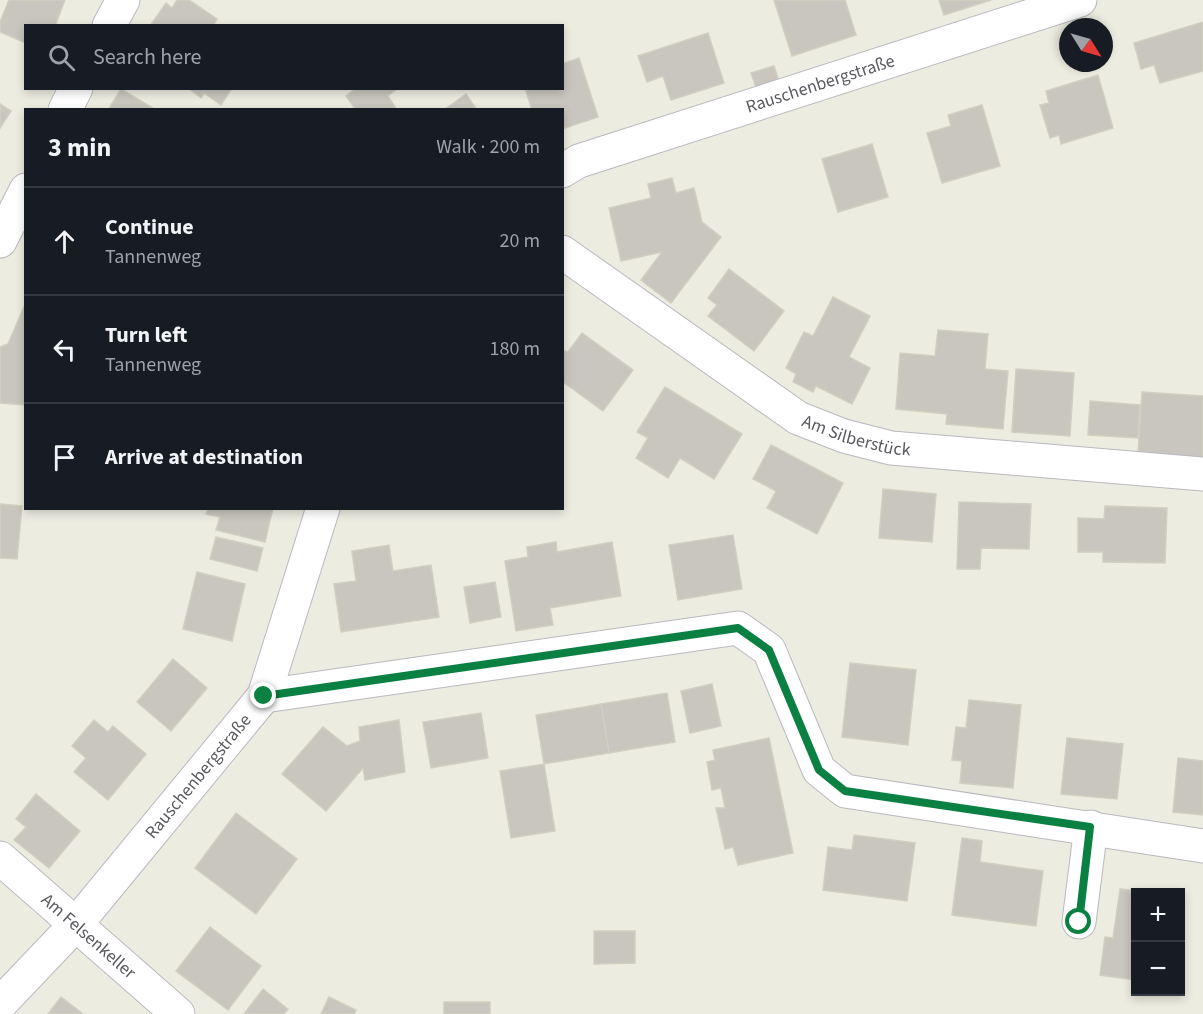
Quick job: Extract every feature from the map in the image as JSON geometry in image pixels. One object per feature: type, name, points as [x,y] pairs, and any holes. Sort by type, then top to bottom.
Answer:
[{"type":"street","points":[[110,24],[123,0]]},
{"type":"street","name":"Rauschenbergstraße","points":[[564,170],[579,161],[1080,0]]},
{"type":"street","points":[[66,108],[75,90]]},
{"type":"street","points":[[0,241],[24,194]]},
{"type":"street","name":"Am Silberstück","points":[[564,253],[798,418],[844,436],[891,448],[1203,474]]},
{"type":"street","name":"Rauschenbergstraße","points":[[0,1004],[77,923],[264,696],[321,510]]},
{"type":"street","points":[[264,696],[738,628],[769,650],[819,770],[845,791],[1203,846]]},
{"type":"street","points":[[1079,922],[1090,827]]},
{"type":"street","name":"Am Felsenkeller","points":[[0,858],[77,923],[178,1014]]},
{"type":"building","points":[[9,0],[65,0],[56,24],[24,24],[24,42],[0,32],[0,22]]},
{"type":"building","points":[[177,0],[189,0],[217,19],[214,24],[151,24],[166,3],[172,8]]},
{"type":"building","points":[[774,0],[845,0],[856,35],[792,56]]},
{"type":"building","points":[[939,0],[991,0],[944,15]]},
{"type":"building","points":[[1203,22],[1203,71],[1160,83],[1154,65],[1141,69],[1134,43]]},
{"type":"building","points":[[708,33],[724,83],[671,100],[663,76],[647,82],[638,56]]},
{"type":"building","points":[[579,58],[598,117],[564,128],[564,108],[531,108],[526,90],[564,90],[564,63]]},
{"type":"building","points":[[774,66],[783,94],[761,102],[751,73]]},
{"type":"building","points":[[1098,75],[1113,128],[1061,144],[1059,135],[1050,138],[1040,105],[1049,103],[1046,91]]},
{"type":"building","points":[[120,90],[123,90],[153,108],[109,108]]},
{"type":"building","points":[[191,90],[231,90],[221,105],[204,93],[201,98]]},
{"type":"building","points":[[354,90],[396,90],[388,96],[396,108],[355,108],[346,96]]},
{"type":"building","points":[[466,94],[476,108],[447,108]]},
{"type":"building","points":[[0,104],[11,111],[0,128]]},
{"type":"building","points":[[982,105],[1000,166],[942,183],[927,133],[951,126],[948,115]]},
{"type":"building","points":[[872,144],[888,197],[838,212],[822,159]]},
{"type":"building","points":[[672,178],[676,193],[694,188],[702,222],[721,237],[671,303],[641,280],[662,252],[621,261],[609,208],[651,198],[648,184]]},
{"type":"building","points":[[729,269],[784,311],[754,351],[708,316],[717,305],[708,298]]},
{"type":"building","points":[[833,297],[870,316],[849,357],[870,368],[852,404],[816,386],[813,392],[793,382],[796,374],[786,368],[804,332],[813,336]]},
{"type":"building","points":[[24,307],[24,405],[0,403],[0,347],[8,344]]},
{"type":"building","points":[[938,330],[988,334],[985,369],[1008,371],[1003,429],[946,424],[947,414],[896,409],[900,353],[935,356]]},
{"type":"building","points":[[582,333],[633,370],[603,411],[564,382],[564,351],[568,352]]},
{"type":"building","points":[[1016,369],[1074,373],[1070,436],[1012,432]]},
{"type":"building","points":[[665,387],[742,434],[714,479],[680,458],[668,478],[636,458],[648,438],[637,432]]},
{"type":"building","points":[[1142,392],[1203,396],[1203,458],[1138,453]]},
{"type":"building","points":[[1090,401],[1140,405],[1138,438],[1088,435]]},
{"type":"building","points":[[771,445],[843,483],[817,534],[767,508],[776,491],[753,479]]},
{"type":"building","points":[[883,489],[936,494],[932,542],[879,538]]},
{"type":"building","points":[[959,502],[1031,504],[1029,549],[981,548],[980,569],[957,569]]},
{"type":"building","points":[[0,504],[22,506],[17,559],[0,558]]},
{"type":"building","points":[[1105,506],[1167,508],[1165,563],[1103,562],[1103,552],[1078,552],[1078,518],[1104,519]]},
{"type":"building","points":[[207,510],[273,510],[265,542],[216,530],[220,517],[206,514]]},
{"type":"building","points":[[733,535],[742,589],[678,600],[669,545]]},
{"type":"building","points":[[216,537],[263,548],[257,571],[210,559]]},
{"type":"building","points":[[556,542],[557,552],[612,542],[621,596],[550,608],[553,625],[516,631],[505,561],[528,557],[527,547]]},
{"type":"building","points":[[389,545],[393,571],[431,565],[439,617],[341,632],[334,584],[356,581],[352,551]]},
{"type":"building","points":[[197,572],[245,584],[232,641],[183,629]]},
{"type":"building","points":[[495,582],[501,617],[470,623],[464,587]]},
{"type":"building","points":[[173,659],[207,688],[171,731],[137,702]]},
{"type":"building","points":[[850,663],[916,670],[908,745],[842,737]]},
{"type":"building","points":[[712,684],[721,726],[690,733],[681,691]]},
{"type":"building","points":[[667,693],[675,742],[609,753],[601,704]]},
{"type":"building","points":[[969,700],[1021,705],[1013,788],[960,783],[962,761],[952,760],[956,727],[966,728]]},
{"type":"building","points":[[601,704],[609,753],[544,764],[536,715]]},
{"type":"building","points":[[481,713],[488,758],[431,768],[423,722]]},
{"type":"building","points":[[94,720],[108,732],[113,726],[146,754],[108,800],[74,772],[86,758],[72,746]]},
{"type":"building","points":[[399,720],[405,772],[365,780],[363,768],[326,811],[282,774],[323,727],[347,746],[360,741],[359,727]]},
{"type":"building","points":[[769,738],[793,853],[738,865],[733,847],[725,849],[716,808],[725,808],[721,788],[712,790],[707,762],[715,760],[713,750]]},
{"type":"building","points":[[1067,738],[1123,744],[1117,799],[1061,794]]},
{"type":"building","points":[[1178,758],[1203,761],[1203,815],[1173,812]]},
{"type":"building","points":[[544,764],[555,831],[511,838],[500,771]]},
{"type":"building","points":[[36,794],[80,831],[49,868],[14,840],[26,827],[16,819]]},
{"type":"building","points":[[236,813],[297,859],[256,914],[195,868]]},
{"type":"building","points":[[854,835],[915,843],[907,901],[823,890],[828,847],[852,850]]},
{"type":"building","points":[[962,838],[982,841],[980,862],[1043,871],[1036,926],[952,915]]},
{"type":"building","points":[[1120,889],[1131,890],[1131,979],[1100,975],[1105,937],[1113,938]]},
{"type":"building","points":[[210,927],[261,966],[228,1010],[176,971]]},
{"type":"building","points":[[594,931],[635,931],[635,963],[594,964]]},
{"type":"building","points":[[263,989],[288,1009],[284,1014],[244,1014]]},
{"type":"building","points":[[61,997],[83,1014],[48,1014]]},
{"type":"building","points":[[329,997],[356,1010],[354,1014],[321,1014]]},
{"type":"building","points":[[444,1002],[490,1002],[490,1014],[444,1014]]},
{"type":"route","points":[[264,696],[738,628],[769,650],[819,770],[845,791],[1090,827],[1079,922]]}]
